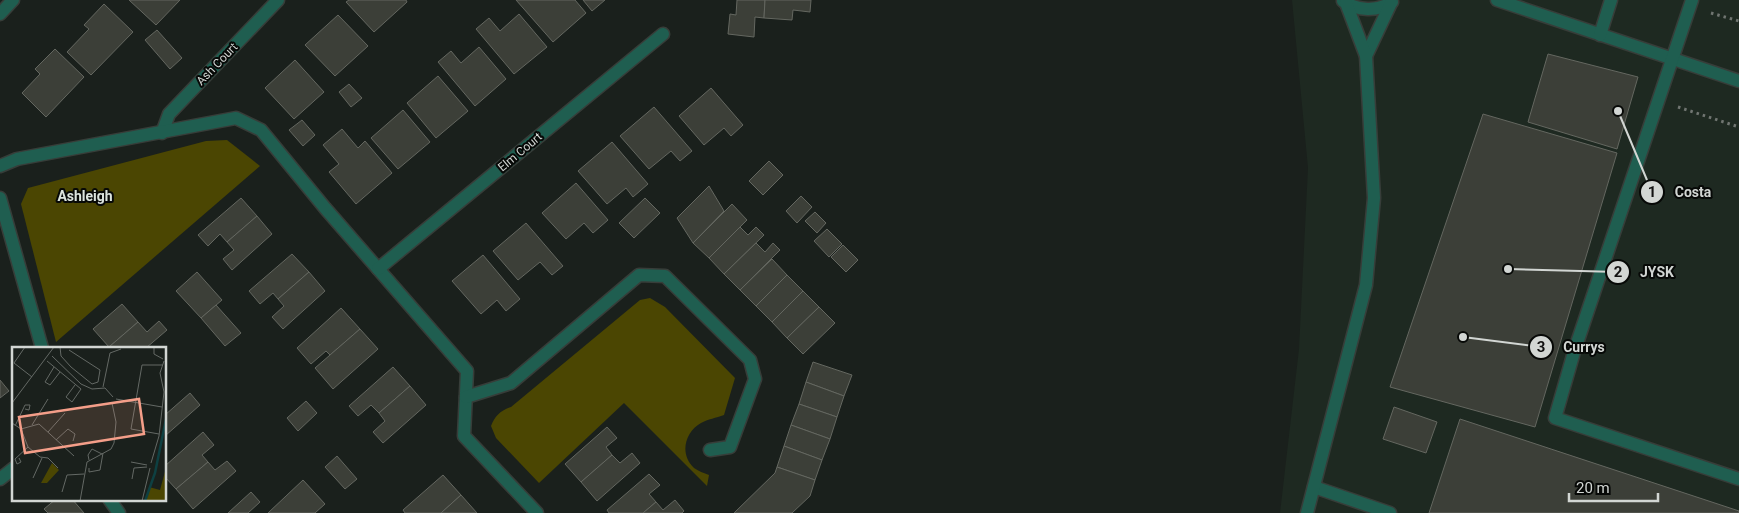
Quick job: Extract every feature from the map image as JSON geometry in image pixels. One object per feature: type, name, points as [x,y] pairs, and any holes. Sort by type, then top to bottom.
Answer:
[{"type":"street","points":[[0,14],[13,0]]},
{"type":"street","name":"Ash Court","points":[[162,133],[169,114],[278,0]]},
{"type":"street","points":[[1600,35],[1611,0]]},
{"type":"street","points":[[1502,1],[1739,81]]},
{"type":"street","points":[[1344,2],[1368,9],[1393,2]]},
{"type":"street","points":[[1308,513],[1366,285],[1374,198],[1366,56],[1344,2]]},
{"type":"street","points":[[1366,56],[1393,2]]},
{"type":"street","points":[[1690,3],[1673,60],[1574,352],[1555,418],[1739,479]]},
{"type":"street","name":"Elm Court","points":[[378,269],[662,34]]},
{"type":"street","points":[[0,166],[17,159],[236,118],[261,130],[467,371],[464,436],[537,513]]},
{"type":"street","points":[[0,198],[42,347]]},
{"type":"street","points":[[466,397],[511,384],[639,275],[666,276],[750,360],[755,379],[730,447],[710,450]]},
{"type":"street","points":[[0,479],[12,470]]},
{"type":"street","points":[[1314,487],[1390,513]]},
{"type":"street","points":[[109,500],[119,513]]},
{"type":"path","points":[[1690,3],[1739,21]]},
{"type":"path","points":[[1659,101],[1739,127]]},
{"type":"shaded area","points":[[1292,0],[1739,0],[1739,513],[1280,513],[1299,349],[1308,168]]},
{"type":"shaded area","points":[[227,140],[260,166],[56,342],[21,204],[28,188],[206,141]]},
{"type":"shaded area","points":[[650,298],[665,307],[735,378],[724,415],[695,427],[686,444],[685,450],[689,462],[694,468],[709,475],[707,486],[624,403],[539,483],[496,438],[491,426],[494,419],[640,300]]},
{"type":"building","points":[[129,0],[180,0],[156,25]]},
{"type":"building","points":[[349,0],[406,0],[407,2],[374,32],[346,2]]},
{"type":"building","points":[[516,0],[575,0],[586,13],[553,42]]},
{"type":"building","points":[[583,0],[605,0],[592,11]]},
{"type":"building","points":[[737,0],[765,0],[764,18],[755,17],[754,37],[728,34],[730,14],[736,15]]},
{"type":"building","points":[[765,0],[811,0],[810,12],[793,10],[792,20],[764,18]]},
{"type":"building","points":[[104,4],[133,32],[91,75],[67,52],[89,29],[84,25]]},
{"type":"building","points":[[519,14],[547,47],[514,74],[476,29],[489,18],[500,31]]},
{"type":"building","points":[[338,15],[368,46],[335,76],[305,45]]},
{"type":"building","points":[[157,30],[182,58],[170,69],[145,40]]},
{"type":"building","points":[[479,47],[506,79],[475,106],[438,62],[451,51],[461,63]]},
{"type":"building","points":[[55,49],[84,77],[46,117],[22,93],[40,74],[35,69]]},
{"type":"building","points":[[1548,54],[1638,77],[1617,149],[1528,122]]},
{"type":"building","points":[[295,60],[324,92],[294,119],[265,88]]},
{"type":"building","points":[[438,76],[468,111],[436,138],[407,103]]},
{"type":"building","points":[[349,84],[362,98],[351,107],[339,92]]},
{"type":"building","points":[[711,88],[743,125],[731,136],[724,128],[704,145],[679,116]]},
{"type":"building","points":[[654,107],[692,151],[680,161],[671,151],[649,169],[620,136]]},
{"type":"building","points":[[403,110],[430,142],[398,169],[371,138]]},
{"type":"building","points":[[1483,114],[1617,153],[1535,427],[1390,387]]},
{"type":"building","points":[[302,120],[315,135],[303,146],[289,130]]},
{"type":"building","points":[[342,129],[358,148],[365,141],[392,173],[356,204],[329,172],[339,164],[323,145]]},
{"type":"building","points":[[612,142],[648,184],[633,197],[626,188],[607,204],[578,171]]},
{"type":"building","points":[[769,161],[783,175],[763,195],[749,181]]},
{"type":"building","points":[[576,183],[608,220],[593,233],[584,223],[566,239],[542,213]]},
{"type":"building","points":[[709,186],[724,211],[693,243],[677,218]]},
{"type":"building","points":[[801,196],[812,207],[797,223],[786,211]]},
{"type":"building","points":[[241,198],[257,216],[227,242],[220,234],[208,246],[198,235]]},
{"type":"building","points":[[645,198],[660,213],[634,238],[619,223]]},
{"type":"building","points":[[732,204],[747,220],[709,258],[693,243]]},
{"type":"building","points":[[815,212],[826,223],[817,233],[805,221]]},
{"type":"building","points":[[257,216],[272,234],[232,270],[223,259],[234,250],[227,242]]},
{"type":"building","points":[[526,223],[563,266],[552,275],[540,262],[518,280],[493,251]]},
{"type":"building","points":[[740,227],[748,235],[756,227],[764,235],[724,274],[709,258]]},
{"type":"building","points":[[827,229],[842,244],[829,257],[814,241]]},
{"type":"building","points":[[756,243],[765,252],[773,243],[780,250],[740,290],[724,274]]},
{"type":"building","points":[[843,245],[858,260],[846,272],[831,257]]},
{"type":"building","points":[[292,254],[309,272],[278,299],[273,293],[260,304],[249,291]]},
{"type":"building","points":[[483,255],[520,299],[506,311],[497,300],[481,314],[452,281]]},
{"type":"building","points":[[772,259],[787,275],[756,306],[740,290]]},
{"type":"building","points":[[197,272],[222,300],[201,318],[176,291]]},
{"type":"building","points":[[309,272],[325,291],[283,329],[272,317],[284,306],[278,299]]},
{"type":"building","points":[[787,275],[803,291],[772,322],[756,306]]},
{"type":"building","points":[[803,291],[819,307],[787,338],[772,322]]},
{"type":"building","points":[[122,304],[138,322],[109,347],[93,329]]},
{"type":"building","points":[[216,305],[241,333],[225,346],[201,318]]},
{"type":"building","points":[[819,307],[835,323],[803,354],[787,338]]},
{"type":"building","points":[[341,308],[360,329],[330,355],[326,351],[311,364],[297,348]]},
{"type":"building","points":[[159,321],[167,330],[147,347],[109,347],[138,322],[147,332]]},
{"type":"building","points":[[360,329],[378,349],[333,389],[315,368]]},
{"type":"building","points":[[813,362],[852,375],[844,396],[806,382]]},
{"type":"building","points":[[393,367],[410,386],[379,413],[371,405],[358,416],[349,406]]},
{"type":"building","points":[[0,380],[9,391],[0,398]]},
{"type":"building","points":[[806,382],[844,396],[837,417],[799,404]]},
{"type":"building","points":[[410,386],[426,405],[383,443],[373,432],[385,421],[379,413]]},
{"type":"building","points":[[190,393],[200,405],[166,435],[166,414]]},
{"type":"building","points":[[306,401],[317,413],[298,431],[287,418]]},
{"type":"building","points":[[799,404],[837,417],[830,439],[791,425]]},
{"type":"building","points":[[1394,407],[1437,422],[1426,453],[1383,439]]},
{"type":"building","points":[[1460,419],[1739,511],[1739,513],[1429,513]]},
{"type":"building","points":[[791,425],[830,439],[822,460],[784,446]]},
{"type":"building","points":[[607,427],[617,438],[606,447],[612,455],[581,482],[565,464]]},
{"type":"building","points":[[203,432],[214,445],[202,455],[208,462],[176,489],[166,478],[166,465]]},
{"type":"building","points":[[784,446],[822,460],[815,480],[777,467]]},
{"type":"building","points":[[632,453],[640,463],[597,501],[581,482],[612,455],[620,463]]},
{"type":"building","points":[[337,456],[357,479],[345,489],[325,467]]},
{"type":"building","points":[[227,461],[236,471],[193,509],[176,489],[208,462],[215,470]]},
{"type":"building","points":[[777,467],[815,480],[810,496],[792,513],[734,513],[775,473]]},
{"type":"building","points":[[649,474],[660,485],[649,494],[656,502],[643,513],[609,513],[607,510]]},
{"type":"building","points":[[443,475],[461,495],[441,513],[405,513],[403,510]]},
{"type":"building","points":[[303,480],[325,504],[315,513],[268,513]]},
{"type":"building","points":[[251,492],[260,502],[248,513],[228,513]]},
{"type":"building","points":[[461,495],[477,513],[441,513]]},
{"type":"building","points":[[55,500],[73,500],[84,513],[48,513],[44,509]]},
{"type":"building","points":[[675,500],[684,511],[682,513],[643,513],[656,502],[663,510]]},
{"type":"place","name":"Costa","points":[[1618,111]]},
{"type":"place","name":"JYSK","points":[[1508,269]]},
{"type":"place","name":"Currys","points":[[1463,337]]},
{"type":"district","name":"Ashleigh","points":[[85,196]]}]
